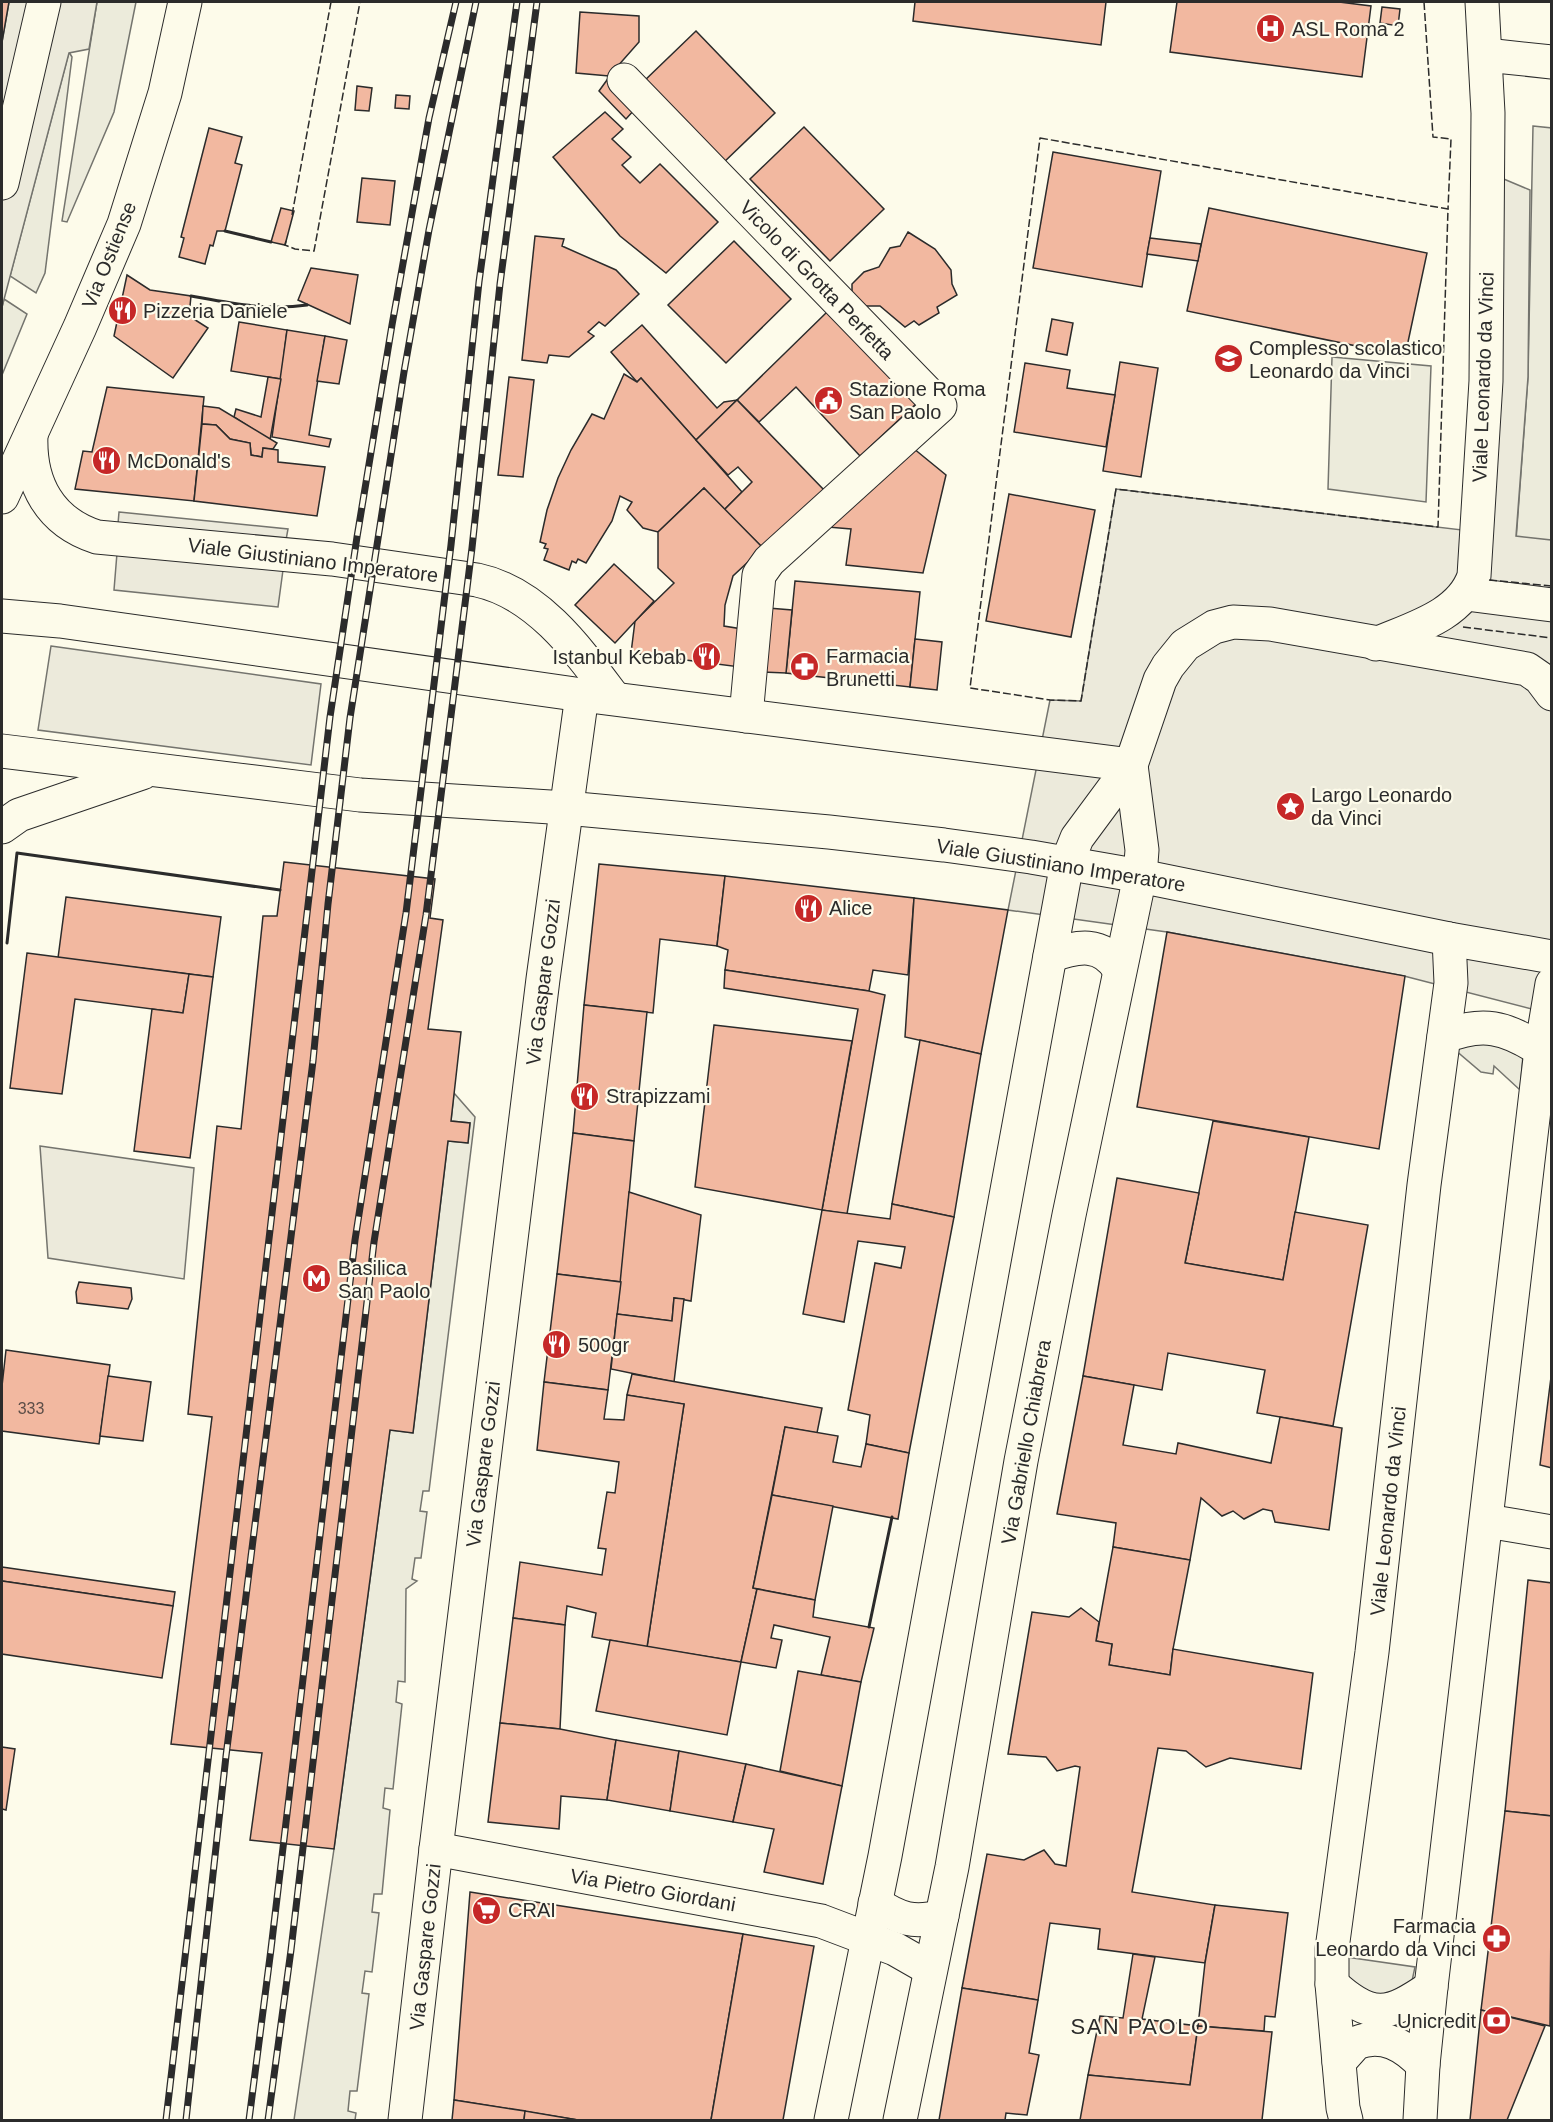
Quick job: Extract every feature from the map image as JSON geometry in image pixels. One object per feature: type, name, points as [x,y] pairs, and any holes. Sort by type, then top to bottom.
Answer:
[{"type":"street","points":[[2,183],[44,2]]},
{"type":"street","name":"Via Ostiense","points":[[2,497],[80,327],[135,192],[165,93],[184,2]]},
{"type":"street","name":"Viale Leonardo da Vinci","points":[[1466,594],[1471,585],[1476,564],[1486,381],[1488,113],[1482,2]]},
{"type":"street","points":[[1486,55],[1551,62]]},
{"type":"street","name":"Vicolo di Grotta Perfetta","points":[[624,80],[940,406],[768,561],[759,575],[746,716]]},
{"type":"street","name":"Viale Giustiniano Imperatore","points":[[31,435],[32,465],[39,487],[52,507],[67,523],[79,530],[97,537],[332,559],[477,579],[494,584],[522,598],[547,620],[584,659],[614,698]]},
{"type":"street","points":[[1376,644],[1448,610],[1466,594],[1551,604]]},
{"type":"street","points":[[2,616],[60,621],[582,695],[1131,765]]},
{"type":"street","points":[[831,2121],[875,1903],[1067,863],[1077,838],[1131,765],[1160,680],[1168,666],[1185,645],[1214,627],[1233,622],[1248,622],[1527,669],[1540,678],[1551,694]]},
{"type":"street","points":[[566,808],[582,695]]},
{"type":"street","name":"Viale Giustiniano Imperatore","points":[[2,751],[360,795],[566,808],[944,845],[1140,876],[1449,939],[1551,957]]},
{"type":"street","points":[[1131,765],[1142,850],[1140,876]]},
{"type":"street","points":[[2,827],[19,815],[150,770]]},
{"type":"street","name":"Via Gaspare Gozzi","points":[[405,2121],[436,1850],[566,808]]},
{"type":"street","name":"Via Gabriello Chiabrera","points":[[900,2121],[952,1867],[1021,1461],[1119,969],[1140,876]]},
{"type":"street","name":"Viale Leonardo da Vinci","points":[[1346,2121],[1332,1984],[1332,1949],[1372,1652],[1424,1185],[1451,983],[1449,939]]},
{"type":"street","points":[[1050,956],[1076,948],[1090,948],[1104,952],[1113,959],[1119,969]]},
{"type":"street","points":[[1420,2121],[1431,1987],[1541,1050],[1551,984]]},
{"type":"street","points":[[1443,1037],[1469,1028],[1488,1027],[1509,1032],[1541,1050]]},
{"type":"street","points":[[1487,1521],[1551,1532]]},
{"type":"street","name":"Via Pietro Giordani","points":[[436,1850],[821,1921],[868,1940]]},
{"type":"street","points":[[875,1903],[900,1917],[913,1920],[925,1921],[942,1916]]},
{"type":"street","points":[[868,1940],[895,1950],[930,1969]]},
{"type":"street","points":[[1332,1984],[1355,2003],[1382,2011],[1405,2005],[1431,1987]]},
{"type":"street","points":[[1339,2062],[1356,2043],[1381,2039],[1406,2049],[1423,2065]]},
{"type":"shaded area","points":[[9,2],[97,2],[89,49],[69,53],[2,307],[2,42]]},
{"type":"shaded area","points":[[97,2],[136,2],[114,112],[67,222],[62,221]]},
{"type":"shaded area","points":[[69,52],[72,57],[45,273],[36,293],[10,276]]},
{"type":"shaded area","points":[[1533,126],[1552,128],[1551,559],[1515,554],[1528,377]]},
{"type":"shaded area","name":"Largo Leonardo da Vinci","points":[[1499,177],[1530,190],[1528,377],[1516,536],[1551,540],[1551,1014],[1404,976],[1167,932],[1008,910],[1050,700],[1081,701],[1116,489],[1487,533]]},
{"type":"shaded area","points":[[4,299],[27,314],[2,375],[2,307]]},
{"type":"shaded area","points":[[1332,357],[1431,366],[1426,502],[1328,489]]},
{"type":"shaded area","points":[[119,512],[288,529],[286,540],[118,524]]},
{"type":"shaded area","points":[[117,553],[283,570],[278,607],[114,590]]},
{"type":"shaded area","points":[[51,646],[321,684],[311,765],[38,730]]},
{"type":"shaded area","points":[[1486,1039],[1523,1055],[1520,1090],[1494,1066],[1493,1074],[1481,1072],[1454,1049]]},
{"type":"shaded area","points":[[454,1093],[475,1117],[429,1491],[423,1491],[420,1511],[427,1512],[421,1558],[415,1558],[412,1579],[417,1581],[406,1589],[405,1682],[398,1681],[396,1702],[402,1704],[393,1789],[385,1788],[383,1808],[390,1810],[382,1894],[374,1894],[372,1912],[379,1913],[372,1972],[365,1971],[362,1993],[369,1994],[357,2091],[350,2091],[348,2111],[356,2113],[355,2120],[294,2120],[334,1849],[390,1430],[413,1433],[448,1141],[468,1143],[470,1123],[451,1121]]},
{"type":"shaded area","points":[[40,1146],[194,1168],[184,1279],[48,1258]]},
{"type":"shaded area","points":[[1346,1957],[1415,1967],[1412,1981],[1376,2000],[1348,1980]]},
{"type":"building","points":[[2,2],[9,2],[2,42]]},
{"type":"building","points":[[915,2],[1106,2],[1101,45],[913,21]]},
{"type":"building","name":"ASL Roma 2","points":[[1177,2],[1339,2],[1371,6],[1362,77],[1170,52]]},
{"type":"building","points":[[1382,7],[1400,9],[1398,26],[1380,23]]},
{"type":"building","points":[[580,12],[639,16],[639,42],[609,76],[576,73]]},
{"type":"building","points":[[696,31],[775,113],[721,165],[642,83]]},
{"type":"building","points":[[607,80],[635,109],[626,119],[599,91]]},
{"type":"building","points":[[357,86],[372,88],[369,111],[355,110]]},
{"type":"building","points":[[396,95],[410,96],[409,109],[395,108]]},
{"type":"building","points":[[605,112],[623,129],[612,139],[631,157],[622,165],[640,183],[660,164],[718,222],[666,273],[620,236],[553,157]]},
{"type":"building","points":[[804,127],[884,209],[830,261],[750,179]]},
{"type":"building","points":[[209,128],[242,137],[235,163],[242,165],[225,231],[217,231],[205,264],[179,257],[184,238],[181,237]]},
{"type":"building","points":[[1053,152],[1161,171],[1142,287],[1033,268]]},
{"type":"building","points":[[362,178],[395,181],[390,225],[357,222]]},
{"type":"building","points":[[281,208],[294,211],[285,245],[271,242]]},
{"type":"building","points":[[1209,208],[1427,253],[1405,356],[1187,311]]},
{"type":"building","points":[[908,232],[935,249],[951,270],[952,284],[957,295],[937,307],[939,313],[919,325],[914,321],[905,327],[880,306],[864,306],[852,294],[852,284],[864,272],[879,267],[890,248],[900,246]]},
{"type":"building","points":[[535,236],[564,239],[562,246],[616,270],[639,294],[605,326],[599,322],[588,332],[594,336],[569,357],[549,355],[547,363],[522,360]]},
{"type":"building","points":[[1150,238],[1201,244],[1198,261],[1147,254]]},
{"type":"building","points":[[734,241],[791,299],[726,363],[668,305]]},
{"type":"building","points":[[311,268],[358,275],[350,324],[298,300]]},
{"type":"building","points":[[127,275],[150,290],[191,296],[189,316],[208,328],[173,378],[114,336]]},
{"type":"building","name":"Stazione Roma San Paolo","points":[[827,312],[918,402],[860,456],[796,387],[759,422],[737,400]]},
{"type":"building","points":[[1052,319],[1073,323],[1067,355],[1046,351]]},
{"type":"building","points":[[239,322],[287,330],[281,379],[231,371]]},
{"type":"building","points":[[642,325],[717,408],[724,402],[737,400],[696,440],[641,378],[637,382],[611,352]]},
{"type":"building","points":[[287,330],[325,336],[309,435],[331,439],[329,447],[272,437]]},
{"type":"building","points":[[325,336],[347,340],[339,384],[317,381]]},
{"type":"building","points":[[1120,362],[1158,368],[1141,477],[1103,471]]},
{"type":"building","points":[[1025,363],[1070,370],[1067,388],[1115,395],[1106,447],[1014,432]]},
{"type":"building","points":[[624,374],[637,382],[641,378],[742,492],[724,510],[704,488],[658,532],[643,528],[627,510],[632,502],[620,496],[612,521],[586,563],[578,559],[576,563],[572,561],[569,570],[544,560],[548,549],[544,548],[546,544],[540,542],[547,510],[571,450],[592,414],[604,419]]},
{"type":"building","points":[[268,377],[281,379],[270,440],[234,417],[236,409],[261,417]]},
{"type":"building","points":[[509,377],[534,380],[523,477],[498,475]]},
{"type":"building","points":[[107,387],[204,397],[194,501],[75,489],[83,451],[92,452]]},
{"type":"building","points":[[737,400],[824,490],[763,548],[724,510],[752,482],[738,467],[728,475],[696,440]]},
{"type":"building","points":[[203,406],[219,408],[277,443],[273,449],[263,448],[262,457],[251,455],[250,443],[230,439],[216,425],[202,424]]},
{"type":"building","points":[[202,424],[216,425],[230,439],[250,443],[251,455],[262,457],[263,448],[278,450],[278,462],[325,467],[317,516],[194,501]]},
{"type":"building","points":[[913,448],[946,475],[923,573],[846,565],[851,529],[827,527]]},
{"type":"building","points":[[704,488],[763,548],[733,576],[725,605],[724,626],[742,629],[740,667],[631,653],[635,621],[674,583],[658,568],[658,532]]},
{"type":"building","points":[[1009,494],[1095,510],[1071,637],[986,621]]},
{"type":"building","points":[[614,564],[654,601],[615,643],[575,605]]},
{"type":"building","points":[[795,581],[920,592],[910,687],[786,673]]},
{"type":"building","points":[[768,608],[792,610],[786,673],[762,672]]},
{"type":"building","points":[[915,639],[942,642],[937,690],[910,687]]},
{"type":"building","name":"Basilica San Paolo","points":[[284,862],[435,879],[430,918],[443,920],[428,1029],[461,1032],[451,1121],[470,1123],[468,1143],[448,1141],[413,1433],[390,1430],[334,1849],[250,1840],[262,1753],[171,1744],[212,1417],[188,1414],[217,1126],[241,1129],[263,916],[277,916]]},
{"type":"building","points":[[599,864],[725,876],[717,946],[660,939],[653,1013],[584,1005]]},
{"type":"building","points":[[725,876],[914,898],[908,975],[873,970],[869,991],[725,970],[728,950],[717,946]]},
{"type":"building","points":[[66,897],[221,917],[213,977],[58,958]]},
{"type":"building","points":[[914,898],[1008,910],[981,1054],[905,1037]]},
{"type":"building","points":[[1167,932],[1405,976],[1379,1149],[1137,1107]]},
{"type":"building","points":[[27,953],[189,974],[183,1013],[75,999],[62,1094],[10,1088]]},
{"type":"building","points":[[725,970],[885,995],[847,1214],[822,1210],[858,1009],[724,988]]},
{"type":"building","points":[[189,974],[213,977],[190,1158],[134,1151],[152,1009],[183,1013]]},
{"type":"building","points":[[584,1005],[647,1012],[634,1141],[573,1133]]},
{"type":"building","points":[[714,1025],[852,1041],[822,1210],[695,1187]]},
{"type":"building","points":[[920,1040],[981,1054],[954,1217],[892,1204]]},
{"type":"building","points":[[1213,1121],[1309,1137],[1283,1280],[1185,1263]]},
{"type":"building","points":[[573,1133],[634,1141],[621,1282],[557,1274]]},
{"type":"building","points":[[1117,1178],[1199,1193],[1185,1263],[1283,1280],[1295,1212],[1368,1225],[1333,1426],[1257,1413],[1265,1370],[1168,1353],[1162,1390],[1083,1376]]},
{"type":"building","points":[[629,1192],[701,1215],[691,1301],[674,1298],[672,1321],[617,1314]]},
{"type":"building","points":[[892,1204],[954,1217],[909,1453],[866,1444],[870,1415],[848,1410],[875,1263],[901,1268],[905,1247],[858,1241],[844,1322],[803,1314],[822,1210],[890,1219]]},
{"type":"building","points":[[557,1274],[621,1282],[608,1390],[544,1382]]},
{"type":"building","points":[[79,1282],[131,1288],[132,1299],[128,1309],[77,1303],[76,1292]]},
{"type":"building","points":[[674,1298],[684,1299],[674,1382],[611,1369],[617,1314],[672,1321]]},
{"type":"building","points":[[6,1350],[110,1365],[99,1444],[2,1431],[2,1386]]},
{"type":"building","points":[[632,1374],[822,1408],[817,1433],[785,1427],[753,1588],[757,1589],[741,1662],[647,1647],[684,1404],[627,1395]]},
{"type":"building","points":[[108,1376],[151,1382],[143,1441],[100,1436]]},
{"type":"building","points":[[1083,1376],[1134,1385],[1123,1445],[1176,1454],[1178,1443],[1271,1463],[1280,1417],[1342,1428],[1329,1530],[1275,1522],[1272,1511],[1263,1509],[1244,1519],[1233,1511],[1222,1516],[1201,1498],[1190,1560],[1113,1547],[1116,1523],[1057,1514]]},
{"type":"building","points":[[1552,1378],[1552,1468],[1540,1465]]},
{"type":"building","points":[[544,1382],[608,1390],[604,1419],[624,1420],[627,1395],[684,1404],[647,1647],[592,1637],[596,1613],[567,1606],[565,1625],[513,1618],[520,1562],[602,1575],[606,1549],[598,1548],[607,1492],[615,1493],[619,1462],[537,1450]]},
{"type":"building","points":[[785,1427],[838,1436],[833,1462],[861,1467],[866,1444],[909,1453],[898,1519],[772,1495]]},
{"type":"building","points":[[772,1495],[833,1506],[815,1600],[753,1588]]},
{"type":"building","points":[[1113,1547],[1190,1560],[1170,1675],[1109,1665],[1112,1644],[1096,1641]]},
{"type":"building","points":[[2,1567],[175,1592],[173,1606],[2,1581]]},
{"type":"building","points":[[1528,1580],[1552,1583],[1552,1816],[1505,1811]]},
{"type":"building","points":[[2,1581],[173,1606],[162,1678],[2,1654]]},
{"type":"building","points":[[757,1589],[815,1600],[813,1617],[874,1628],[861,1682],[821,1675],[830,1637],[774,1625],[771,1638],[782,1640],[776,1668],[741,1662]]},
{"type":"building","points":[[1081,1608],[1099,1622],[1096,1641],[1112,1644],[1109,1665],[1170,1675],[1173,1649],[1313,1673],[1301,1769],[1230,1758],[1206,1767],[1186,1751],[1158,1748],[1132,1892],[1215,1905],[1205,1963],[1098,1949],[1100,1929],[1050,1923],[1038,2000],[962,1988],[987,1854],[1024,1860],[1044,1850],[1055,1864],[1066,1866],[1080,1767],[1075,1766],[1057,1771],[1046,1757],[1008,1754],[1032,1612],[1069,1617]]},
{"type":"building","points":[[513,1618],[565,1625],[560,1729],[500,1723]]},
{"type":"building","points":[[610,1640],[741,1662],[727,1735],[596,1711]]},
{"type":"building","points":[[798,1671],[861,1682],[842,1786],[780,1771]]},
{"type":"building","points":[[500,1723],[560,1729],[616,1740],[607,1800],[561,1796],[559,1829],[488,1822]]},
{"type":"building","points":[[616,1740],[679,1751],[670,1811],[607,1800]]},
{"type":"building","points":[[2,1747],[15,1749],[6,1810],[2,1809]]},
{"type":"building","points":[[679,1751],[746,1764],[733,1822],[670,1811]]},
{"type":"building","points":[[746,1764],[842,1786],[823,1884],[764,1872],[774,1829],[733,1822]]},
{"type":"building","points":[[1505,1811],[1552,1816],[1550,2026],[1481,2010]]},
{"type":"building","points":[[470,1892],[743,1934],[711,2120],[578,2120],[454,2100]]},
{"type":"building","points":[[1215,1905],[1288,1913],[1275,2017],[1265,2016],[1264,2031],[1198,2026],[1205,1963]]},
{"type":"building","points":[[743,1934],[814,1946],[783,2120],[711,2120]]},
{"type":"building","points":[[1133,1954],[1155,1957],[1142,2019],[1198,2026],[1190,2085],[1088,2075],[1100,2016],[1123,2018]]},
{"type":"building","points":[[962,1988],[1038,2000],[1029,2053],[1039,2055],[1027,2115],[1006,2113],[1005,2120],[939,2120]]},
{"type":"building","points":[[1481,2010],[1545,2026],[1507,2120],[1470,2120]]},
{"type":"building","points":[[1198,2026],[1272,2032],[1262,2120],[1080,2120],[1088,2075],[1190,2085]]},
{"type":"building","points":[[454,2100],[525,2111],[524,2120],[452,2120]]},
{"type":"building","points":[[525,2111],[578,2120],[524,2120]]},
{"type":"railway","points":[[166,2120],[330,717],[392,325],[429,118],[456,2]]},
{"type":"railway","points":[[186,2120],[226,1756],[313,1061],[328,904],[350,718],[404,372],[429,230],[476,2]]},
{"type":"railway","points":[[249,2120],[355,1240],[406,913],[451,545],[479,282],[517,2]]},
{"type":"railway","points":[[268,2120],[291,1950],[374,1242],[426,915],[472,548],[500,284],[537,2]]},
{"type":"fence","points":[[292,215],[331,2]]},
{"type":"fence","points":[[286,241],[285,245],[295,249],[314,251],[360,2]]},
{"type":"fence","points":[[1424,2],[1433,137],[1451,139],[1448,209]]},
{"type":"fence","points":[[1040,138],[1448,209],[1438,527],[1116,489],[1081,701],[1050,700],[970,688],[1040,138]]},
{"type":"fence","points":[[1489,580],[1552,586]]},
{"type":"fence","points":[[1463,627],[1552,638]]},
{"type":"wall","points":[[225,231],[271,242]]},
{"type":"wall","points":[[191,296],[263,307],[307,305]]},
{"type":"wall","points":[[7,943],[17,853],[280,890]]},
{"type":"wall","points":[[869,1627],[892,1517]]},
{"type":"place","name":"ASL Roma 2","points":[[1271,29]]},
{"type":"place","name":"Pizzeria Daniele","points":[[122,311]]},
{"type":"place","name":"Complesso scolastico Leonardo da Vinci","points":[[1228,359]]},
{"type":"place","name":"Stazione Roma San Paolo","points":[[828,401]]},
{"type":"place","name":"McDonald's","points":[[106,461]]},
{"type":"place","name":"Istanbul Kebab","points":[[707,657]]},
{"type":"place","name":"Farmacia Brunetti","points":[[805,667]]},
{"type":"place","name":"Largo Leonardo da Vinci","points":[[1290,806]]},
{"type":"place","name":"Alice","points":[[808,908]]},
{"type":"place","name":"Strapizzami","points":[[585,1096]]},
{"type":"place","name":"Basilica San Paolo","points":[[317,1279]]},
{"type":"place","name":"500gr","points":[[557,1345]]},
{"type":"place","name":"CRAI","points":[[487,1910]]},
{"type":"place","name":"Farmacia Leonardo da Vinci","points":[[1497,1938]]},
{"type":"place","name":"Unicredit","points":[[1497,2021]]},
{"type":"district","name":"SAN PAOLO","points":[[1140,2026]]}]
